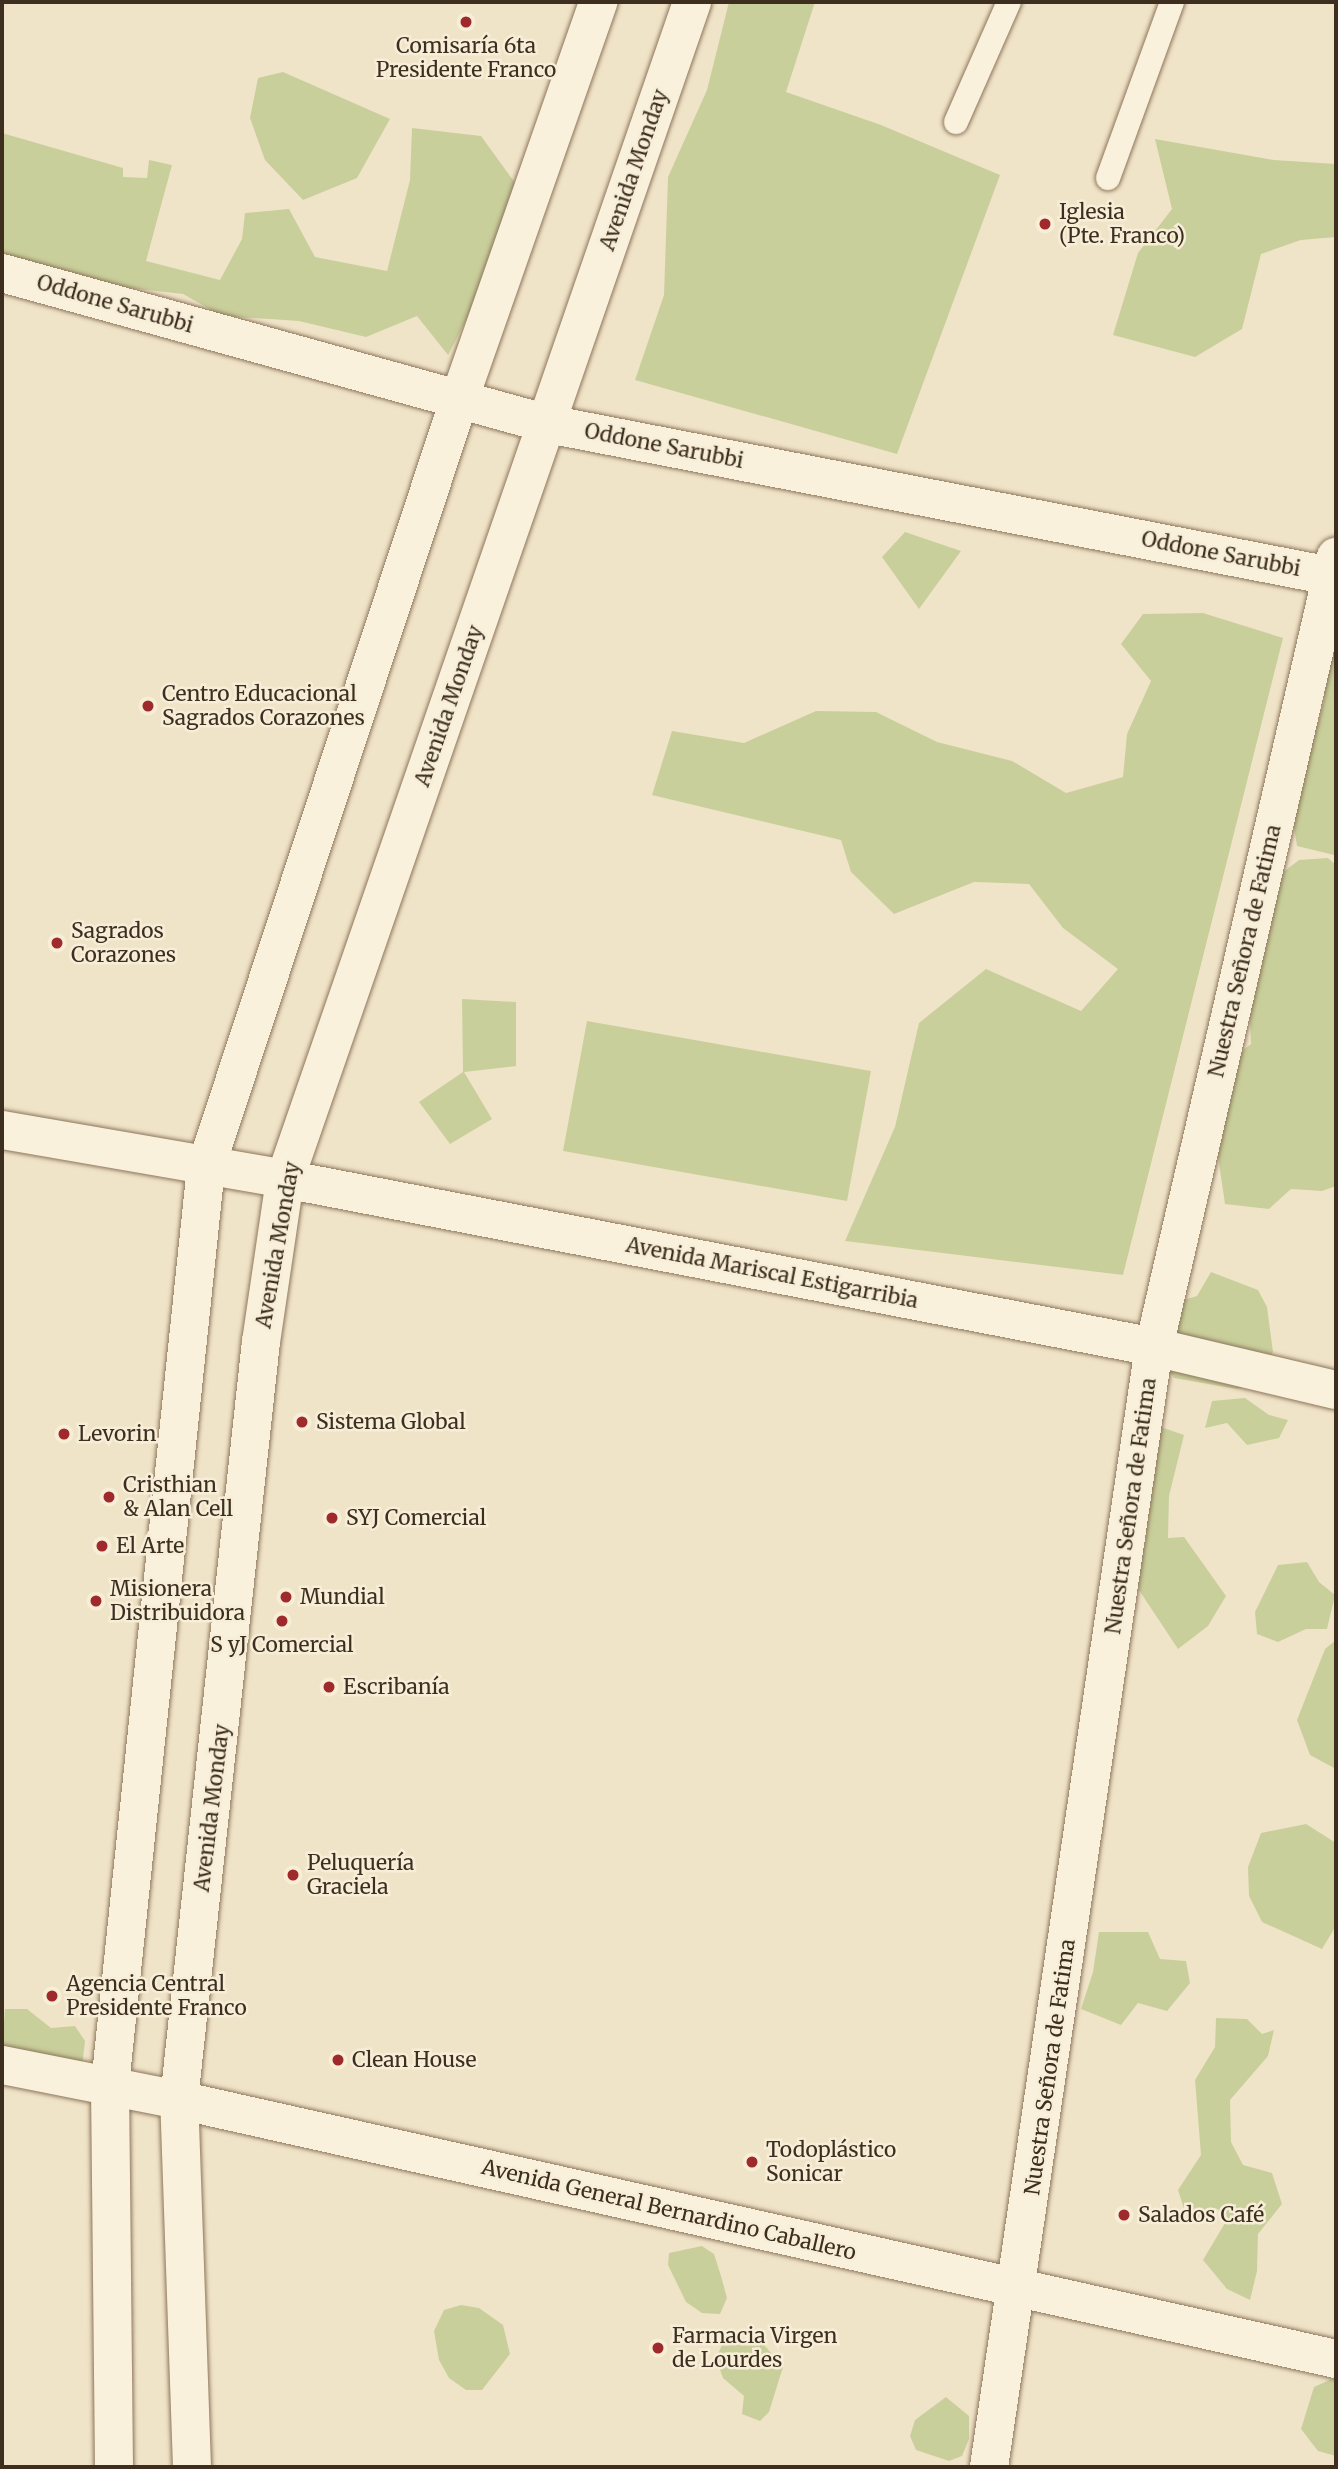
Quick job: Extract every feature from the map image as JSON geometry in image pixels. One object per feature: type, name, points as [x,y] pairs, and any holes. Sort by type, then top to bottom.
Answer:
[{"type":"street","points":[[114,2467],[110,2085],[206,1167],[459,400],[598,2]]},
{"type":"street","name":"Avenida Monday","points":[[192,2467],[179,2100],[261,1342],[285,1179],[692,2]]},
{"type":"street","name":"Oddone Sarubbi","points":[[2,272],[548,424],[1334,570]]},
{"type":"street","name":"Nuestra Señora de Fatima","points":[[989,2467],[1018,2288],[1154,1347],[1334,570]]},
{"type":"street","name":"Avenida Mariscal Estigarribia","points":[[2,1130],[285,1179],[1154,1347],[1336,1390]]},
{"type":"street","name":"Avenida General Bernardino Caballero","points":[[2,2065],[179,2100],[1336,2359]]},
{"type":"lane","points":[[956,122],[1009,2]]},
{"type":"lane","points":[[1108,178],[1172,2]]},
{"type":"green space","points":[[729,2],[815,2],[786,92],[881,125],[1000,175],[897,454],[635,380],[664,295],[668,177],[707,90]]},
{"type":"green space","points":[[283,72],[390,119],[357,178],[303,200],[265,160],[250,118],[258,78]]},
{"type":"green space","points":[[412,128],[481,136],[521,191],[487,280],[448,355],[417,316],[366,337],[299,321],[222,316],[183,294],[121,287],[2,257],[2,133],[123,168],[123,177],[147,178],[149,160],[172,165],[146,261],[220,280],[242,239],[245,213],[289,209],[315,257],[387,271],[410,180]]},
{"type":"green space","points":[[1155,139],[1274,160],[1336,164],[1336,237],[1301,240],[1261,254],[1242,329],[1195,357],[1113,335],[1138,253],[1172,209]]},
{"type":"green space","points":[[905,532],[961,551],[919,609],[882,557]]},
{"type":"green space","points":[[1203,613],[1283,638],[1123,1275],[845,1241],[895,1127],[919,1023],[986,969],[1081,1011],[1118,969],[1063,928],[1029,884],[974,882],[894,914],[851,872],[841,840],[652,795],[672,731],[744,743],[816,711],[876,712],[937,742],[1012,761],[1066,793],[1123,777],[1127,734],[1151,681],[1121,644],[1143,614]]},
{"type":"green space","points":[[1336,645],[1334,855],[1297,846],[1291,808],[1303,748],[1318,724],[1325,697],[1317,682]]},
{"type":"green space","points":[[1328,858],[1336,865],[1336,1186],[1322,1191],[1291,1189],[1269,1209],[1225,1204],[1217,1150],[1217,1070],[1251,1044],[1250,1021],[1243,1004],[1258,891],[1299,860]]},
{"type":"green space","points":[[462,999],[516,1002],[516,1066],[464,1072],[492,1119],[450,1144],[419,1102],[463,1072]]},
{"type":"green space","points":[[587,1021],[871,1071],[847,1201],[563,1151]]},
{"type":"green space","points":[[1211,1272],[1258,1290],[1267,1307],[1273,1352],[1256,1385],[1237,1389],[1174,1378],[1154,1347],[1163,1306],[1197,1296]]},
{"type":"green space","points":[[1245,1398],[1269,1415],[1288,1420],[1279,1438],[1247,1445],[1227,1423],[1205,1428],[1212,1401]]},
{"type":"green space","points":[[1161,1427],[1184,1435],[1169,1496],[1168,1538],[1184,1537],[1226,1596],[1208,1626],[1178,1649],[1139,1590],[1134,1569],[1146,1541],[1144,1502]]},
{"type":"green space","points":[[1307,1562],[1319,1582],[1335,1595],[1327,1629],[1306,1629],[1278,1642],[1257,1634],[1255,1612],[1278,1565]]},
{"type":"green space","points":[[1336,1640],[1336,1769],[1310,1755],[1297,1720],[1325,1649]]},
{"type":"green space","points":[[1306,1824],[1336,1843],[1336,1926],[1322,1949],[1262,1922],[1249,1896],[1248,1867],[1261,1833]]},
{"type":"green space","points":[[1099,1932],[1148,1932],[1160,1959],[1186,1961],[1190,1983],[1167,2011],[1138,2003],[1121,2025],[1081,2009],[1093,1972]]},
{"type":"green space","points":[[5,2009],[27,2009],[51,2028],[75,2026],[85,2041],[82,2067],[62,2096],[35,2084],[2,2050]]},
{"type":"green space","points":[[1216,2018],[1247,2019],[1262,2034],[1274,2030],[1268,2056],[1230,2100],[1231,2142],[1243,2165],[1272,2173],[1282,2204],[1258,2234],[1257,2271],[1250,2300],[1227,2289],[1203,2260],[1228,2218],[1217,2209],[1189,2224],[1178,2190],[1201,2155],[1195,2080],[1215,2047]]},
{"type":"green space","points":[[702,2246],[714,2254],[727,2298],[720,2314],[702,2313],[686,2302],[668,2265],[669,2253]]},
{"type":"green space","points":[[461,2305],[479,2308],[503,2325],[510,2354],[482,2390],[466,2390],[449,2378],[439,2360],[434,2331],[444,2310]]},
{"type":"green space","points":[[759,2339],[783,2367],[769,2412],[760,2421],[742,2414],[744,2396],[723,2378],[716,2359],[724,2340],[734,2344]]},
{"type":"green space","points":[[1336,2377],[1336,2456],[1318,2451],[1301,2429],[1314,2387]]},
{"type":"green space","points":[[946,2397],[969,2416],[969,2439],[962,2456],[949,2461],[916,2450],[910,2436],[915,2420]]},
{"type":"place","name":"Comisaría 6ta Presidente Franco","points":[[466,22]]},
{"type":"place","name":"Iglesia (Pte. Franco)","points":[[1045,224]]},
{"type":"place","name":"Centro Educacional Sagrados Corazones","points":[[148,706]]},
{"type":"place","name":"Sagrados Corazones","points":[[57,943]]},
{"type":"place","name":"Sistema Global","points":[[302,1422]]},
{"type":"place","name":"Levorin","points":[[64,1434]]},
{"type":"place","name":"Cristhian & Alan Cell","points":[[109,1497]]},
{"type":"place","name":"SYJ Comercial","points":[[332,1518]]},
{"type":"place","name":"El Arte","points":[[102,1546]]},
{"type":"place","name":"Mundial","points":[[286,1597]]},
{"type":"place","name":"Misionera Distribuidora","points":[[96,1601]]},
{"type":"place","name":"S yJ Comercial","points":[[282,1621]]},
{"type":"place","name":"Escribanía","points":[[329,1687]]},
{"type":"place","name":"Peluquería Graciela","points":[[293,1875]]},
{"type":"place","name":"Agencia Central Presidente Franco","points":[[52,1996]]},
{"type":"place","name":"Clean House","points":[[338,2060]]},
{"type":"place","name":"Todoplástico Sonicar","points":[[752,2162]]},
{"type":"place","name":"Salados Café","points":[[1124,2215]]},
{"type":"place","name":"Farmacia Virgen de Lourdes","points":[[658,2348]]}]
